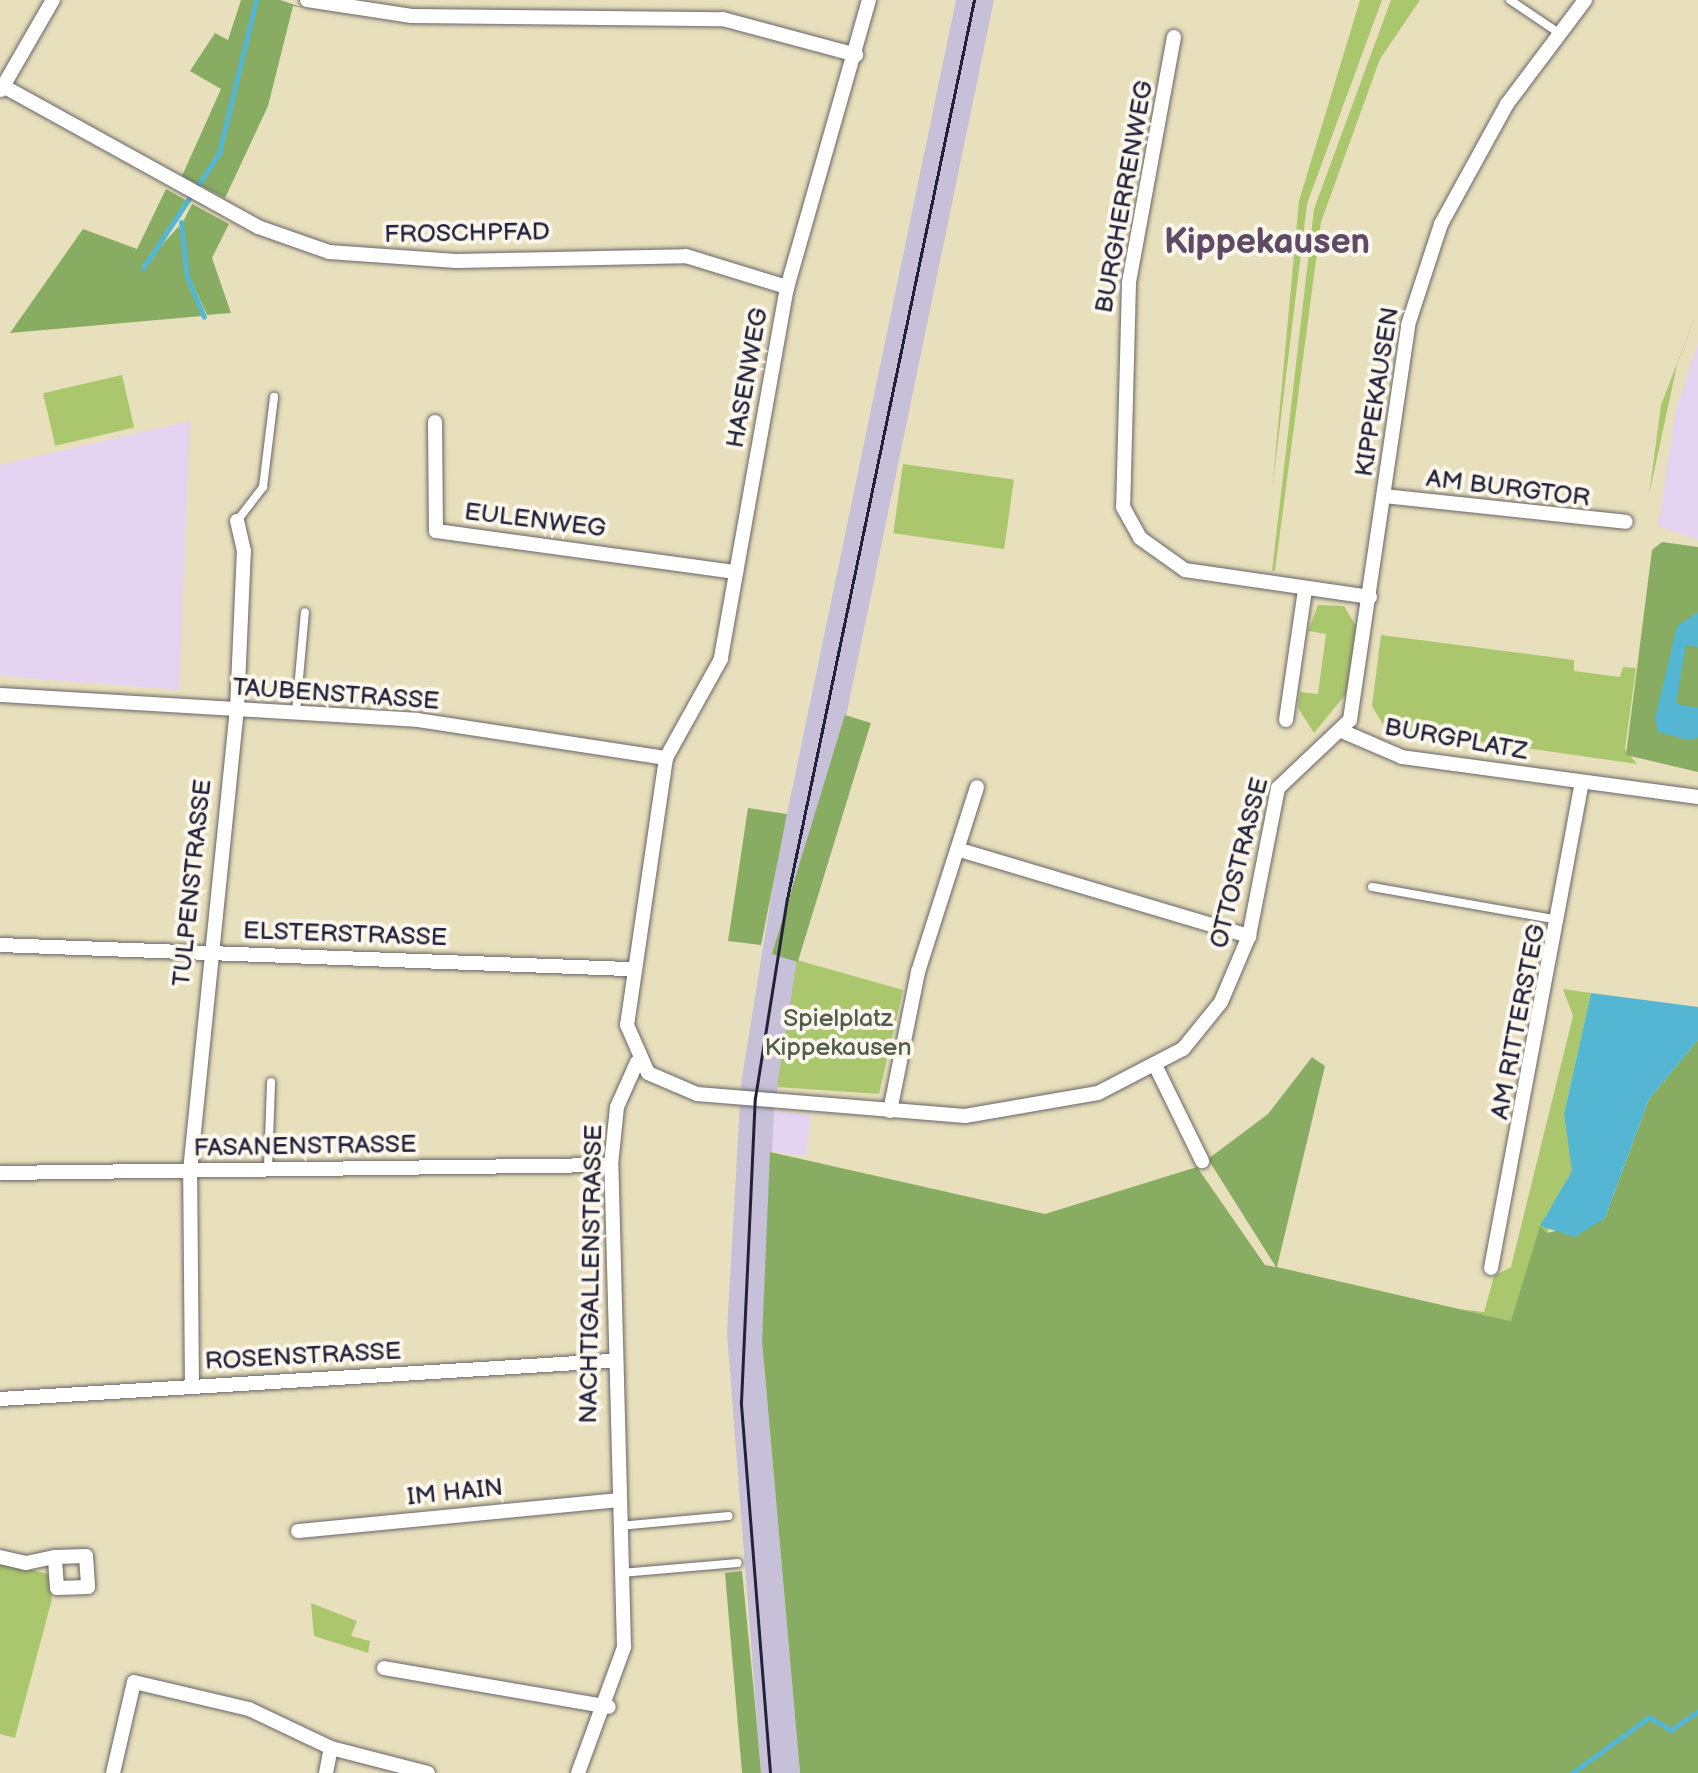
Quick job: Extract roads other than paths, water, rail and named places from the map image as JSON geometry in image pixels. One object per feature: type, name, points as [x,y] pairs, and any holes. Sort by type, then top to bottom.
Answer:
[{"type":"street","points":[[2,89],[53,0]]},
{"type":"street","points":[[308,0],[412,16],[723,19],[856,55]]},
{"type":"street","name":"HASENWEG","points":[[666,758],[721,659],[787,287],[869,0]]},
{"type":"street","name":"KIPPEKAUSEN","points":[[1370,597],[1408,325],[1442,224],[1478,150],[1585,0]]},
{"type":"street","name":"BURGHERRENWEG","points":[[1174,37],[1129,283],[1123,506],[1140,538],[1185,570],[1370,597]]},
{"type":"street","name":"FROSCHPFAD","points":[[2,89],[201,197],[328,252],[456,261],[686,256],[787,287]]},
{"type":"street","name":"EULENWEG","points":[[435,422],[436,531],[736,572]]},
{"type":"street","name":"AM BURGTOR","points":[[1384,496],[1626,522]]},
{"type":"street","name":"TULPENSTRASSE","points":[[192,1386],[190,1171],[206,952],[236,709],[244,551],[237,521]]},
{"type":"street","points":[[1286,720],[1305,589]]},
{"type":"street","name":"BURGPLATZ","points":[[1370,597],[1344,732],[1402,758],[1698,797]]},
{"type":"street","name":"TAUBENSTRASSE","points":[[0,695],[417,720],[666,758]]},
{"type":"street","name":"OTTOSTRASSE","points":[[637,1062],[663,1084],[697,1094],[965,1116],[1042,1108],[1156,1068],[1204,1028],[1249,936],[1278,788],[1289,768],[1344,732]]},
{"type":"street","points":[[637,1062],[626,1025],[629,969],[666,758]]},
{"type":"street","name":"AM RITTERSTEG","points":[[1492,1268],[1561,920],[1582,783]]},
{"type":"street","points":[[890,1110],[918,972],[977,787]]},
{"type":"street","points":[[960,850],[1249,936]]},
{"type":"street","name":"ELSTERSTRASSE","points":[[0,946],[629,969]]},
{"type":"street","name":"NACHTIGALLENSTRASSE","points":[[578,1773],[609,1708],[624,1647],[609,1361],[611,1165],[617,1107],[637,1062]]},
{"type":"street","points":[[1156,1068],[1202,1162]]},
{"type":"street","name":"FASANENSTRASSE","points":[[0,1173],[611,1165]]},
{"type":"street","name":"ROSENSTRASSE","points":[[0,1399],[609,1361]]},
{"type":"street","name":"IM HAIN","points":[[298,1532],[618,1500]]},
{"type":"street","points":[[0,1556],[55,1557]]},
{"type":"street","points":[[384,1668],[609,1708]]},
{"type":"street","points":[[113,1773],[134,1682],[249,1709],[331,1748],[428,1773]]},
{"type":"street","points":[[326,1773],[331,1748]]},
{"type":"lane","points":[[1510,0],[1559,34]]},
{"type":"lane","name":"TULPENSTRASSE","points":[[237,521],[263,487],[274,398]]},
{"type":"lane","points":[[296,714],[305,612]]},
{"type":"lane","points":[[1372,887],[1561,920]]},
{"type":"lane","points":[[268,1169],[271,1082]]},
{"type":"lane","points":[[618,1526],[729,1516]]},
{"type":"lane","points":[[621,1574],[738,1563]]},
{"type":"water","points":[[1698,612],[1698,647],[1686,645],[1676,704],[1698,708],[1698,738],[1689,740],[1658,732],[1655,718],[1677,626]]},
{"type":"water","points":[[1591,993],[1698,1007],[1698,1040],[1649,1099],[1605,1218],[1575,1237],[1540,1226],[1572,1171],[1564,1114]]},
{"type":"waterway","points":[[143,268],[219,153],[256,0]]},
{"type":"waterway","points":[[181,222],[187,277],[204,317]]},
{"type":"waterway","points":[[1572,1773],[1649,1717],[1671,1730],[1698,1711]]},
{"type":"tram line","points":[[770,1773],[741,1402],[755,1098],[787,899],[974,0]]},
{"type":"district","name":"Kippekausen","points":[[1267,243]]},
{"type":"park label","name":"Spielplatz Kippekausen","points":[[838,1034]]}]
